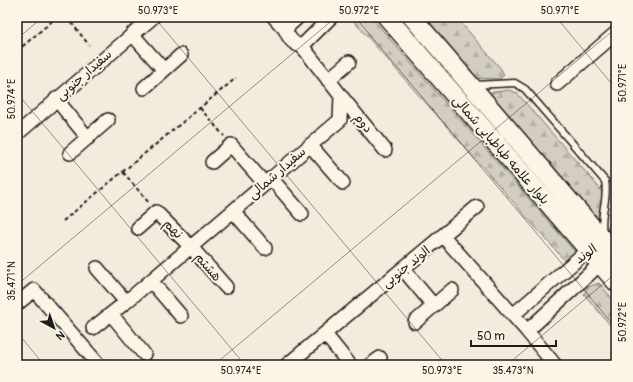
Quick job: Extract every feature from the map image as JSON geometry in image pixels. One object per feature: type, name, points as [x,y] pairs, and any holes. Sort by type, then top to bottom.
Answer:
[{"type":"main road","name":"بلوار علامه طباطبایی شمالی","points":[[387,17],[616,282]]},
{"type":"main road","name":"بلوار علامه طباطبایی شمالی","points":[[412,17],[616,255]]},
{"type":"street","name":"سفیدار جنوبی","points":[[17,134],[153,17]]},
{"type":"street","points":[[274,17],[286,29],[289,38],[295,44],[302,46],[341,96]]},
{"type":"street","points":[[286,29],[298,17]]},
{"type":"street","points":[[302,46],[331,17]]},
{"type":"street","points":[[558,84],[616,33]]},
{"type":"street","points":[[132,34],[164,70]]},
{"type":"street","points":[[144,88],[181,55]]},
{"type":"street","points":[[328,80],[349,62]]},
{"type":"street","name":"سفیدار شمالی","points":[[93,328],[151,281],[340,120],[341,96]]},
{"type":"street","name":"دوم","points":[[341,96],[386,150]]},
{"type":"street","points":[[56,99],[88,138]]},
{"type":"street","points":[[70,153],[108,120]]},
{"type":"street","points":[[212,162],[231,145],[302,214]]},
{"type":"street","points":[[310,145],[343,183]]},
{"type":"street","points":[[443,236],[477,207]]},
{"type":"street","points":[[233,211],[264,248]]},
{"type":"street","name":"نهم","points":[[138,228],[156,212],[191,247]]},
{"type":"street","name":"الوند جنوبی","points":[[287,365],[443,236],[555,365]]},
{"type":"street","name":"الوند","points":[[513,315],[588,250],[604,242]]},
{"type":"street","name":"الوند","points":[[527,331],[600,264],[604,242]]},
{"type":"street","name":"هشتم","points":[[191,247],[226,287]]},
{"type":"street","points":[[97,268],[126,302]]},
{"type":"street","points":[[403,269],[434,306]]},
{"type":"street","points":[[151,281],[181,316]]},
{"type":"street","points":[[17,304],[34,290],[99,365]]},
{"type":"street","points":[[415,322],[452,290]]},
{"type":"street","points":[[111,314],[144,354]]},
{"type":"street","points":[[324,334],[350,365]]},
{"type":"lane","points":[[470,85],[515,83],[525,89],[605,181],[607,189],[602,228],[604,242]]},
{"type":"path","points":[[17,51],[57,17]]},
{"type":"path","points":[[67,17],[89,44]]},
{"type":"path","points":[[63,221],[236,78]]},
{"type":"path","points":[[200,108],[231,145]]},
{"type":"path","points":[[122,172],[156,212]]},
{"type":"green space","points":[[350,17],[371,17],[576,253],[566,262]]},
{"type":"green space","points":[[418,17],[456,17],[501,69],[504,75],[500,79],[471,78]]},
{"type":"green space","points":[[509,90],[517,93],[597,185],[604,196],[601,213],[593,217],[487,93]]},
{"type":"green space","points":[[616,219],[616,245],[610,239],[607,227],[612,220]]},
{"type":"green space","points":[[599,283],[616,303],[616,332],[584,294],[588,287]]}]
